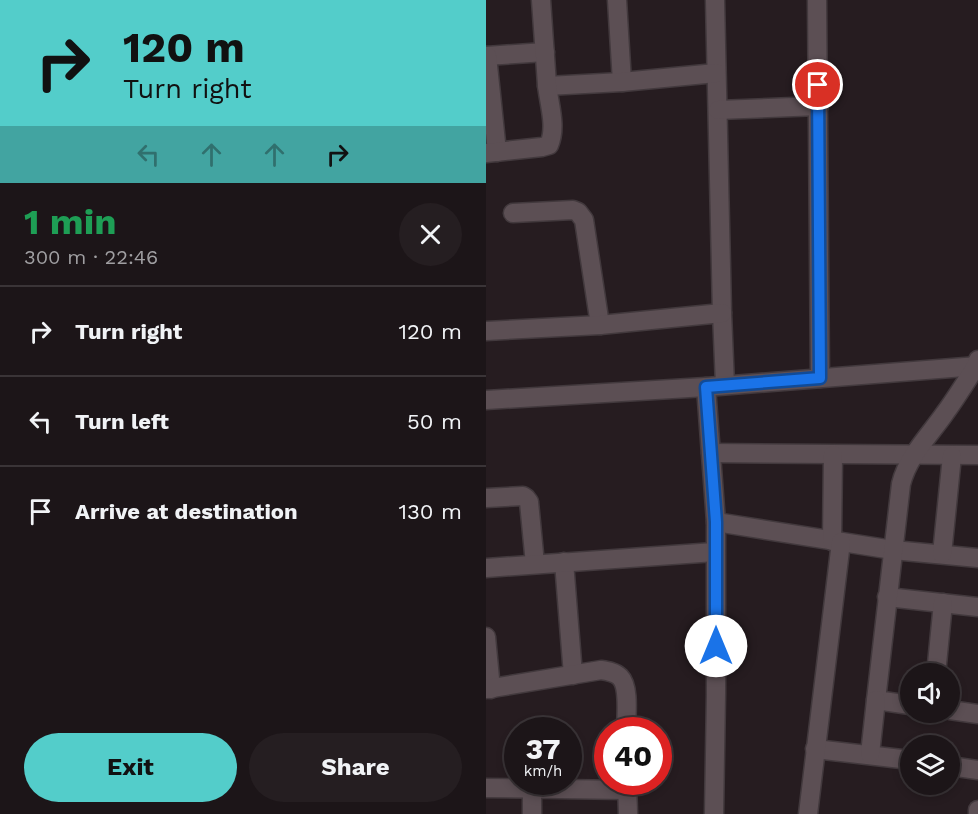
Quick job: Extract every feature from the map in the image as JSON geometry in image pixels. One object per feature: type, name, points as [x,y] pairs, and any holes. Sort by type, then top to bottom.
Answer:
[{"type":"street","points":[[541,0],[552,136],[549,145],[492,153],[487,56],[545,52]]},
{"type":"street","points":[[617,0],[622,82]]},
{"type":"street","points":[[715,0],[725,385]]},
{"type":"street","points":[[817,0],[820,378]]},
{"type":"street","points":[[548,86],[716,73]]},
{"type":"street","points":[[718,110],[819,106]]},
{"type":"street","points":[[513,213],[573,210],[581,216],[584,220],[600,325]]},
{"type":"street","points":[[486,331],[600,325],[722,313]]},
{"type":"street","points":[[486,400],[706,387],[977,364]]},
{"type":"street","points":[[870,754],[887,597],[904,471],[977,364]]},
{"type":"street","points":[[706,387],[716,522],[714,814]]},
{"type":"street","points":[[711,453],[978,455]]},
{"type":"street","points":[[808,814],[836,542],[833,455]]},
{"type":"street","points":[[942,554],[952,456]]},
{"type":"street","points":[[486,498],[523,496],[529,502],[535,564]]},
{"type":"street","points":[[716,522],[893,550],[978,558]]},
{"type":"street","points":[[486,568],[715,552]]},
{"type":"street","points":[[564,562],[573,675]]},
{"type":"street","points":[[887,597],[978,607]]},
{"type":"street","points":[[937,663],[943,603]]},
{"type":"street","points":[[486,637],[488,689],[601,670],[612,672],[621,678],[626,689],[626,717]]},
{"type":"street","points":[[876,700],[900,704]]},
{"type":"street","points":[[960,711],[978,714]]},
{"type":"street","points":[[815,749],[900,758]]},
{"type":"street","points":[[960,767],[978,770]]},
{"type":"street","points":[[486,788],[504,788]]},
{"type":"street","points":[[532,795],[532,814]]},
{"type":"street","points":[[627,795],[628,814]]},
{"type":"route","points":[[716,646],[716,522],[706,387],[820,378],[818,85]]}]
